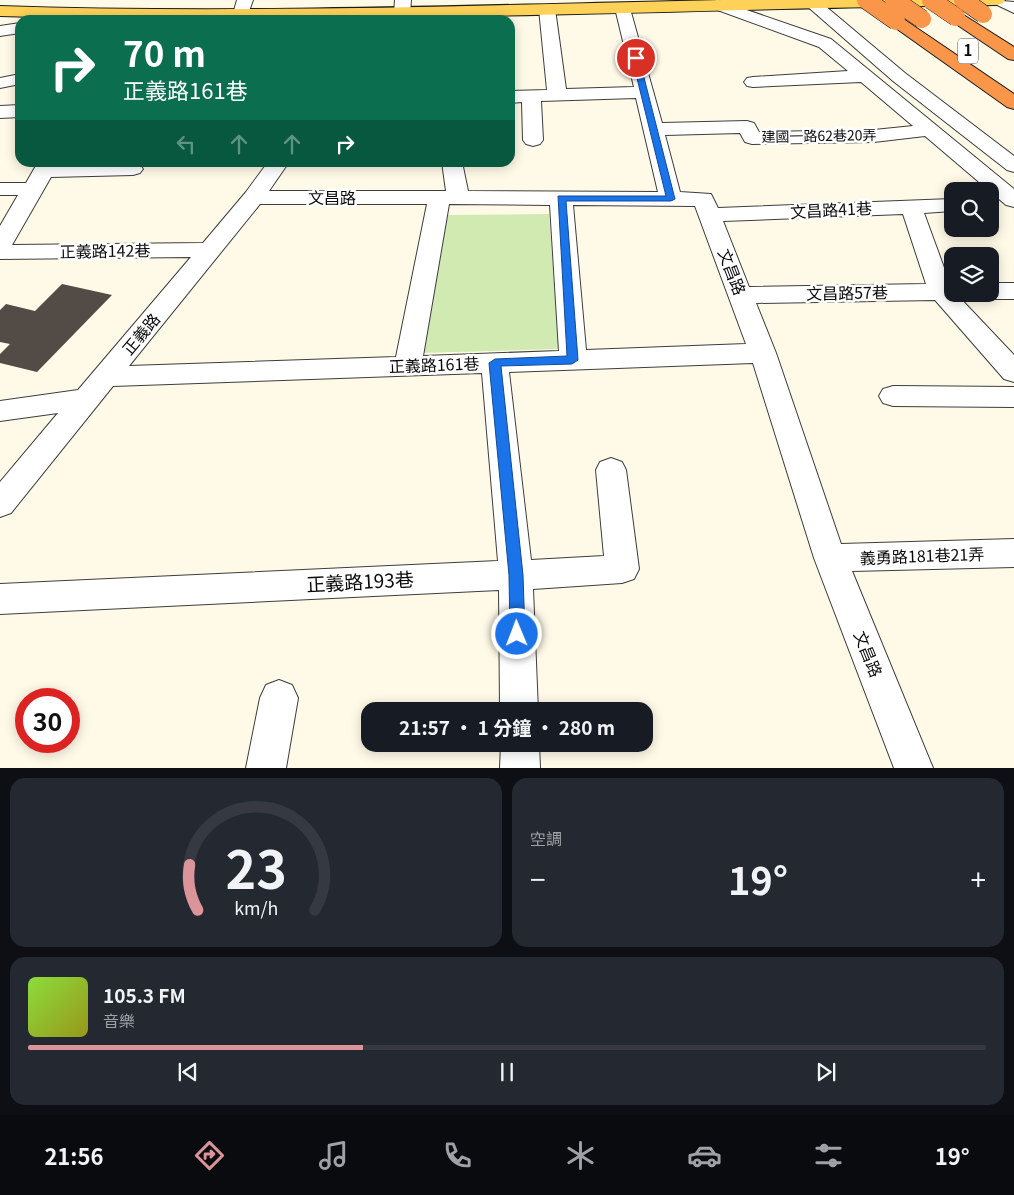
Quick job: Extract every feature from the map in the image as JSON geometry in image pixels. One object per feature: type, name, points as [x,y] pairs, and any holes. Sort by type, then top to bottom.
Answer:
[{"type":"highway","points":[[866,0],[1014,103]]},
{"type":"highway","name":"1","points":[[894,0],[991,67]]},
{"type":"highway","name":"1","points":[[931,0],[1014,55]]},
{"type":"highway","points":[[963,0],[998,24]]},
{"type":"main road","points":[[163,15],[243,7],[401,11],[623,8],[688,3],[718,5],[810,1],[998,0]]},
{"type":"main road","points":[[0,11],[107,15]]},
{"type":"street","points":[[998,0],[1014,8]]},
{"type":"street","points":[[810,1],[899,77],[1014,166]]},
{"type":"street","points":[[718,5],[825,43],[1014,201]]},
{"type":"street","points":[[623,8],[671,199]]},
{"type":"street","points":[[547,9],[557,95]]},
{"type":"street","points":[[0,31],[15,29]]},
{"type":"street","points":[[753,82],[865,76]]},
{"type":"street","points":[[0,83],[15,80]]},
{"type":"street","points":[[515,97],[644,92]]},
{"type":"street","points":[[531,96],[533,140]]},
{"type":"street","points":[[0,112],[15,111]]},
{"type":"street","name":"建國一路62巷20弄","points":[[654,129],[746,127],[752,138],[874,136],[930,130]]},
{"type":"street","name":"正義路","points":[[0,504],[254,197],[275,167]]},
{"type":"street","points":[[408,366],[448,198],[451,167]]},
{"type":"street","points":[[0,189],[42,174],[133,169]]},
{"type":"street","points":[[0,245],[42,174]]},
{"type":"street","name":"文昌路","points":[[254,197],[703,199],[764,352],[830,558],[914,768]]},
{"type":"street","points":[[561,198],[572,360]]},
{"type":"street","points":[[999,202],[1014,201]]},
{"type":"street","name":"文昌路41巷","points":[[710,215],[944,205]]},
{"type":"street","points":[[911,206],[944,285]]},
{"type":"street","name":"正義路142巷","points":[[0,252],[210,250]]},
{"type":"street","points":[[999,291],[1014,291]]},
{"type":"street","name":"文昌路57巷","points":[[741,295],[944,292]]},
{"type":"street","points":[[955,302],[1014,372]]},
{"type":"street","name":"正義路161巷","points":[[105,377],[764,352]]},
{"type":"street","points":[[495,363],[516,575],[519,702]]},
{"type":"street","points":[[893,396],[1014,397]]},
{"type":"street","points":[[0,411],[87,399]]},
{"type":"street","name":"正義路193巷","points":[[0,598],[622,569],[611,470]]},
{"type":"street","name":"義勇路181巷21弄","points":[[830,558],[1014,553]]},
{"type":"street","points":[[266,768],[279,698]]},
{"type":"street","points":[[520,752],[520,768]]},
{"type":"green space","points":[[549,214],[559,349],[420,353],[448,215]]},
{"type":"building","points":[[62,284],[112,295],[37,372],[0,363],[0,354],[10,344],[0,342],[0,310],[6,304],[35,311]]},
{"type":"route","points":[[517,634],[516,575],[495,363],[572,360],[561,198],[671,199],[636,58]]}]
